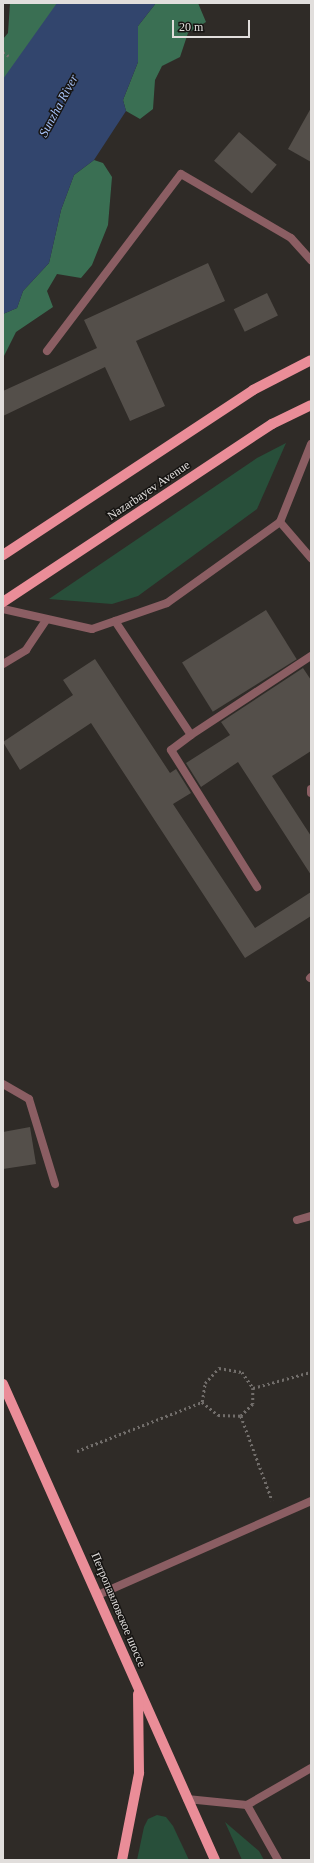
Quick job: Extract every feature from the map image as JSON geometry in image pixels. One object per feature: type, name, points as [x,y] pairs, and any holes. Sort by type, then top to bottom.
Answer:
[{"type":"main road","points":[[3,555],[253,390],[311,360]]},
{"type":"main road","name":"Nazarbayev Avenue","points":[[3,602],[272,424],[311,405]]},
{"type":"main road","name":"Петропавловское шоссе","points":[[3,1384],[98,1595],[138,1690],[139,1773],[122,1860]]},
{"type":"main road","points":[[138,1690],[215,1860]]},
{"type":"lane","points":[[47,351],[181,174],[291,238],[311,260]]},
{"type":"lane","points":[[3,609],[92,629],[167,604],[280,522],[311,444]]},
{"type":"lane","points":[[280,522],[311,558]]},
{"type":"lane","points":[[3,664],[26,650],[47,619]]},
{"type":"lane","points":[[115,621],[191,735]]},
{"type":"lane","points":[[257,887],[171,750],[191,735],[311,656]]},
{"type":"lane","points":[[3,1084],[29,1099],[55,1184]]},
{"type":"lane","points":[[297,1220],[311,1216]]},
{"type":"lane","points":[[98,1595],[311,1501]]},
{"type":"lane","points":[[187,1800],[247,1805],[311,1768]]},
{"type":"lane","points":[[247,1805],[278,1860]]},
{"type":"path","points":[[3,52],[9,56]]},
{"type":"path","points":[[219,1368],[242,1372],[253,1388],[253,1404],[242,1416],[218,1416],[202,1402],[205,1382],[219,1368]]},
{"type":"path","points":[[253,1388],[311,1372]]},
{"type":"path","points":[[77,1451],[202,1402]]},
{"type":"path","points":[[242,1416],[277,1516]]},
{"type":"green space","points":[[10,3],[65,3],[3,109],[3,39],[8,33]]},
{"type":"green space","points":[[156,3],[198,3],[206,22],[188,33],[180,57],[162,66],[155,80],[153,109],[140,119],[126,111],[123,100],[138,62],[138,26]]},
{"type":"green space","points":[[94,160],[103,163],[112,177],[108,225],[92,265],[81,278],[57,274],[47,291],[53,307],[16,332],[3,358],[3,314],[17,308],[23,291],[49,263],[61,210],[74,175]]},
{"type":"green space","points":[[286,443],[257,509],[138,596],[112,604],[49,599],[257,458]]},
{"type":"green space","points":[[157,1815],[166,1817],[173,1826],[189,1860],[137,1860],[144,1827],[148,1819]]},
{"type":"green space","points":[[225,1822],[259,1851],[264,1860],[242,1860]]},
{"type":"water","name":"Sunzha River","points":[[57,3],[156,3],[138,26],[138,62],[123,100],[126,111],[94,160],[74,175],[61,210],[49,263],[23,291],[17,308],[3,314],[3,79]]},
{"type":"building","points":[[311,108],[311,162],[288,149]]},
{"type":"building","points":[[239,132],[277,165],[252,193],[214,161]]},
{"type":"building","points":[[208,263],[225,301],[136,341],[165,406],[130,421],[105,367],[3,416],[3,391],[97,348],[84,320]]},
{"type":"building","points":[[267,293],[278,315],[245,332],[234,309]]},
{"type":"building","points":[[266,610],[297,659],[213,712],[182,662]]},
{"type":"building","points":[[95,659],[170,773],[176,769],[191,793],[173,804],[255,928],[311,892],[311,916],[245,958],[91,723],[20,770],[3,742],[73,695],[63,680]]},
{"type":"building","points":[[303,668],[311,680],[311,751],[272,776],[311,836],[311,875],[238,762],[201,787],[186,763],[230,735],[221,722]]},
{"type":"building","points":[[30,1127],[36,1164],[3,1169],[3,1132]]}]
